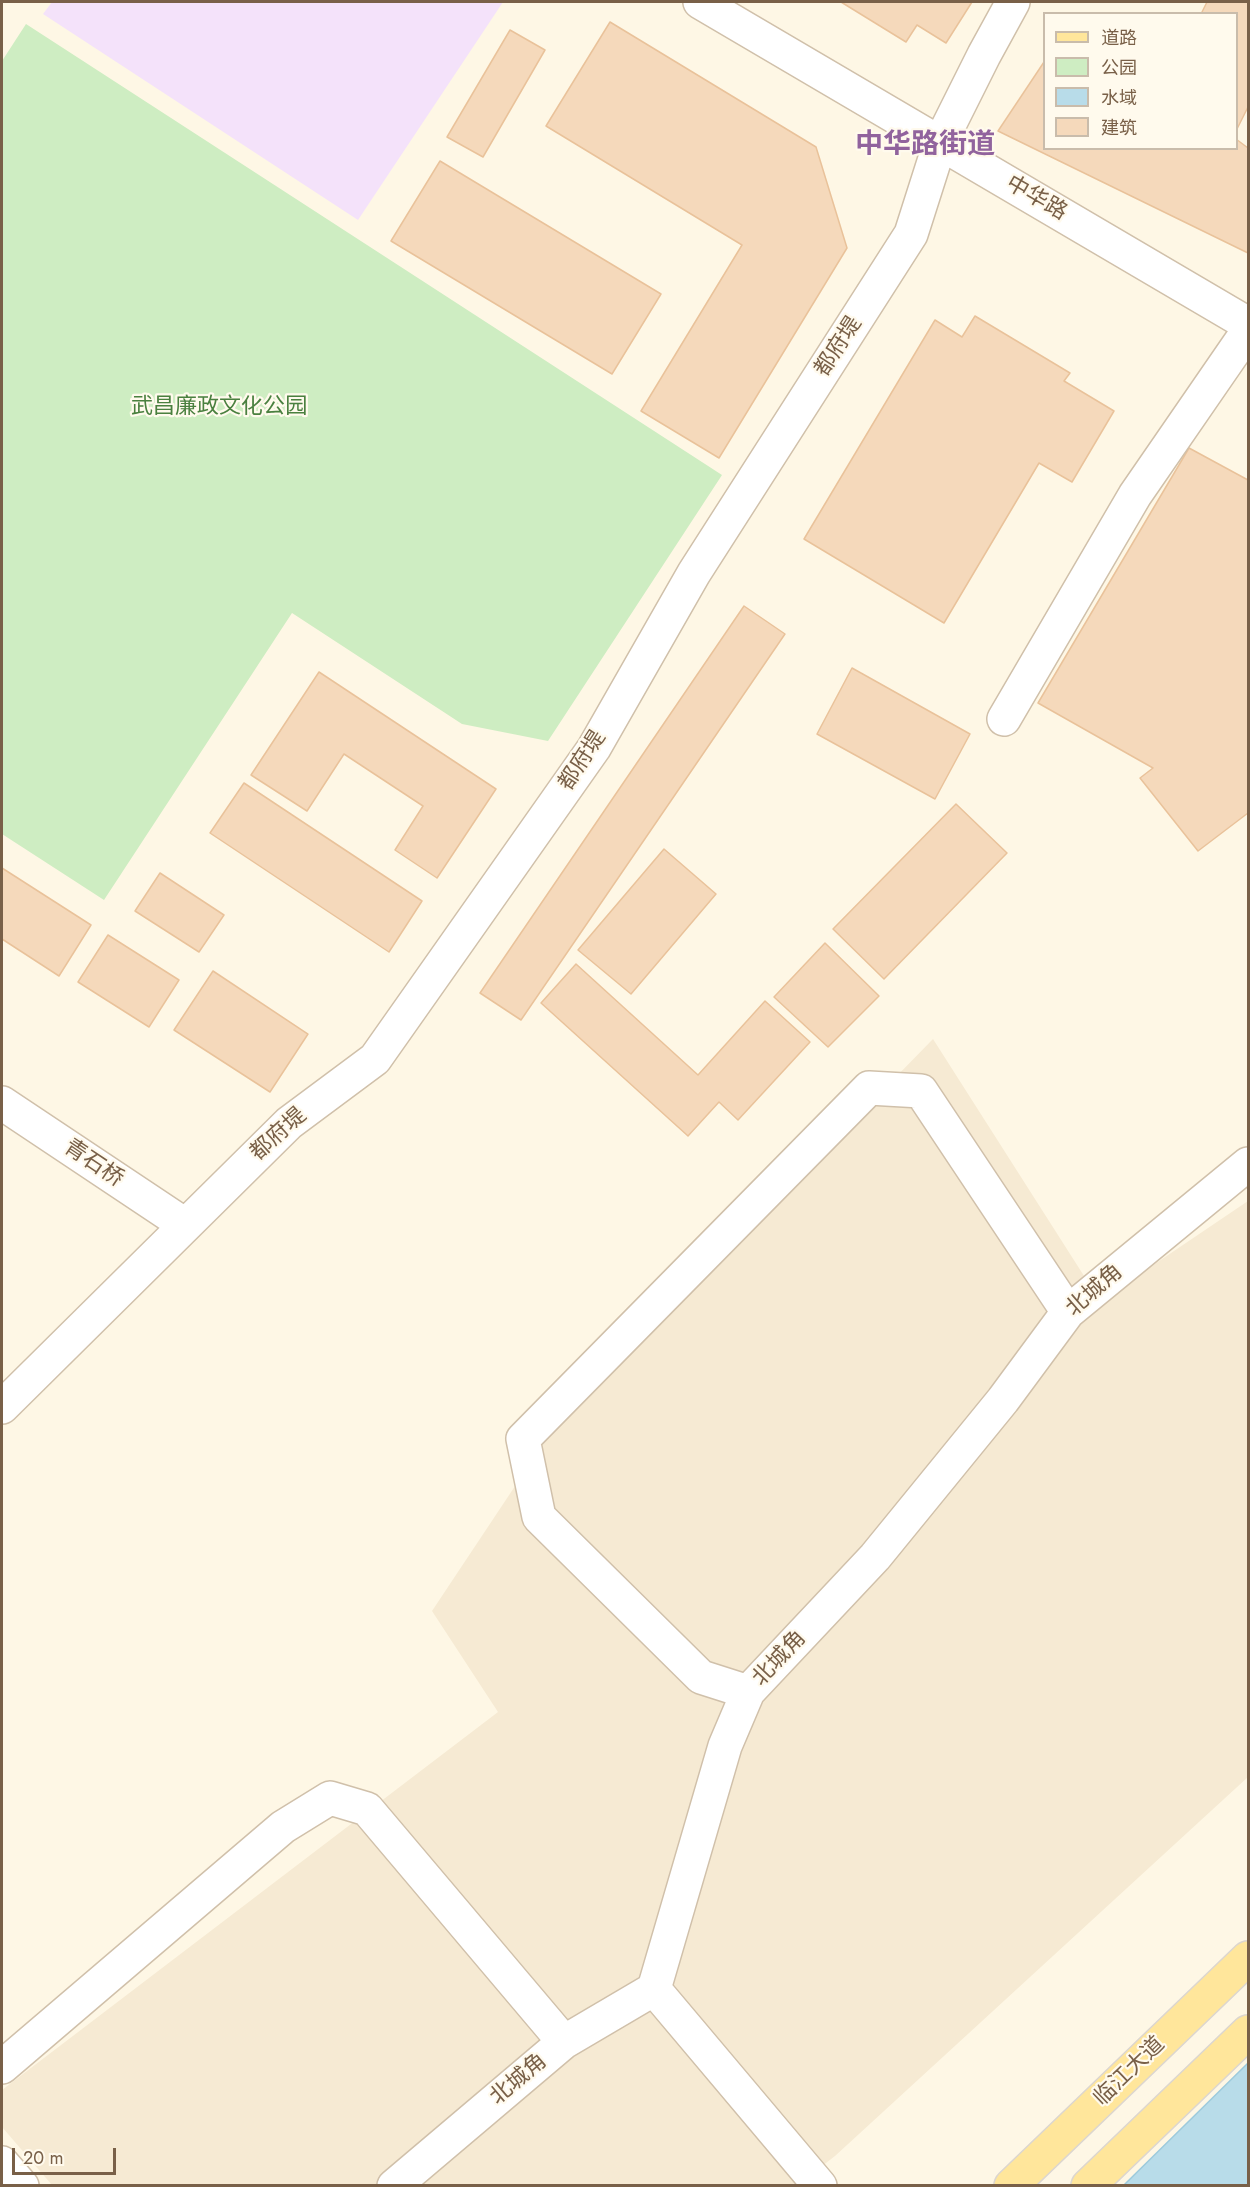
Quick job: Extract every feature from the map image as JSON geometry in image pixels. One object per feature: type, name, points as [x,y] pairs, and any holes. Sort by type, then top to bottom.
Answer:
[{"type":"main road","name":"临江大道","points":[[1011,2186],[1248,1958]]},
{"type":"main road","points":[[1088,2186],[1248,2032]]},
{"type":"street","name":"中华路","points":[[700,2],[1248,324]]},
{"type":"street","name":"都府堤","points":[[2,1407],[289,1123],[375,1059],[587,758],[694,573],[911,234],[940,143],[1013,2]]},
{"type":"street","points":[[1004,719],[1135,495],[1248,331]]},
{"type":"street","points":[[748,1692],[701,1677],[539,1517],[523,1439],[869,1088],[921,1091],[1068,1312]]},
{"type":"street","name":"青石桥","points":[[2,1103],[185,1225]]},
{"type":"street","name":"北城角","points":[[394,2186],[564,2042],[654,1989],[725,1746],[748,1692],[875,1557],[1003,1400],[1068,1312],[1248,1164]]},
{"type":"street","points":[[2,2067],[283,1827],[330,1798],[367,1809],[564,2042]]},
{"type":"street","points":[[654,1989],[820,2186]]},
{"type":"street","points":[[2,2163],[22,2186]]},
{"type":"shaded area","points":[[52,2],[503,2],[358,220],[43,14]]},
{"type":"shaded area","points":[[933,1039],[1100,1301],[1248,1201],[1248,1777],[835,2156],[800,2183],[802,2185],[52,2185],[2,2127],[2,2090],[498,1712],[432,1611],[555,1426]]},
{"type":"green space","name":"武昌廉政文化公园","points":[[26,24],[722,475],[548,741],[462,724],[292,613],[104,900],[2,834],[2,61]]},
{"type":"water","points":[[1248,2063],[1248,2185],[1124,2185],[1126,2183]]},
{"type":"building","points":[[841,2],[972,2],[946,43],[917,25],[906,42]]},
{"type":"building","points":[[1207,2],[1248,2],[1248,107],[1238,127],[1238,12],[1202,12]]},
{"type":"building","points":[[610,22],[816,147],[847,248],[719,458],[641,411],[742,245],[546,126]]},
{"type":"building","points":[[510,30],[545,50],[483,157],[447,137]]},
{"type":"building","points":[[1043,64],[1043,150],[1238,150],[1238,140],[1248,148],[1248,253],[998,131]]},
{"type":"building","points":[[440,161],[661,294],[612,374],[391,241]]},
{"type":"building","points":[[975,316],[1070,373],[1064,381],[1114,411],[1072,482],[1039,463],[944,623],[804,539],[935,320],[962,337]]},
{"type":"building","points":[[1189,448],[1248,480],[1248,813],[1198,851],[1140,778],[1153,768],[1038,703]]},
{"type":"building","points":[[744,606],[785,634],[521,1020],[480,993]]},
{"type":"building","points":[[852,668],[970,734],[935,799],[817,734]]},
{"type":"building","points":[[319,672],[496,789],[437,878],[395,850],[423,806],[344,754],[307,811],[251,775]]},
{"type":"building","points":[[244,783],[422,901],[389,952],[210,833]]},
{"type":"building","points":[[956,804],[1007,853],[884,979],[833,929]]},
{"type":"building","points":[[664,849],[716,894],[631,994],[578,950]]},
{"type":"building","points":[[2,868],[91,925],[59,976],[2,939]]},
{"type":"building","points":[[160,873],[224,915],[199,952],[135,911]]},
{"type":"building","points":[[108,935],[179,980],[149,1027],[78,982]]},
{"type":"building","points":[[825,943],[879,996],[828,1047],[774,997]]},
{"type":"building","points":[[576,964],[698,1075],[765,1001],[810,1042],[738,1120],[719,1102],[688,1136],[541,1003]]},
{"type":"building","points":[[213,971],[308,1034],[270,1092],[174,1030]]},
{"type":"district","name":"中华路街道","points":[[925,146]]}]
